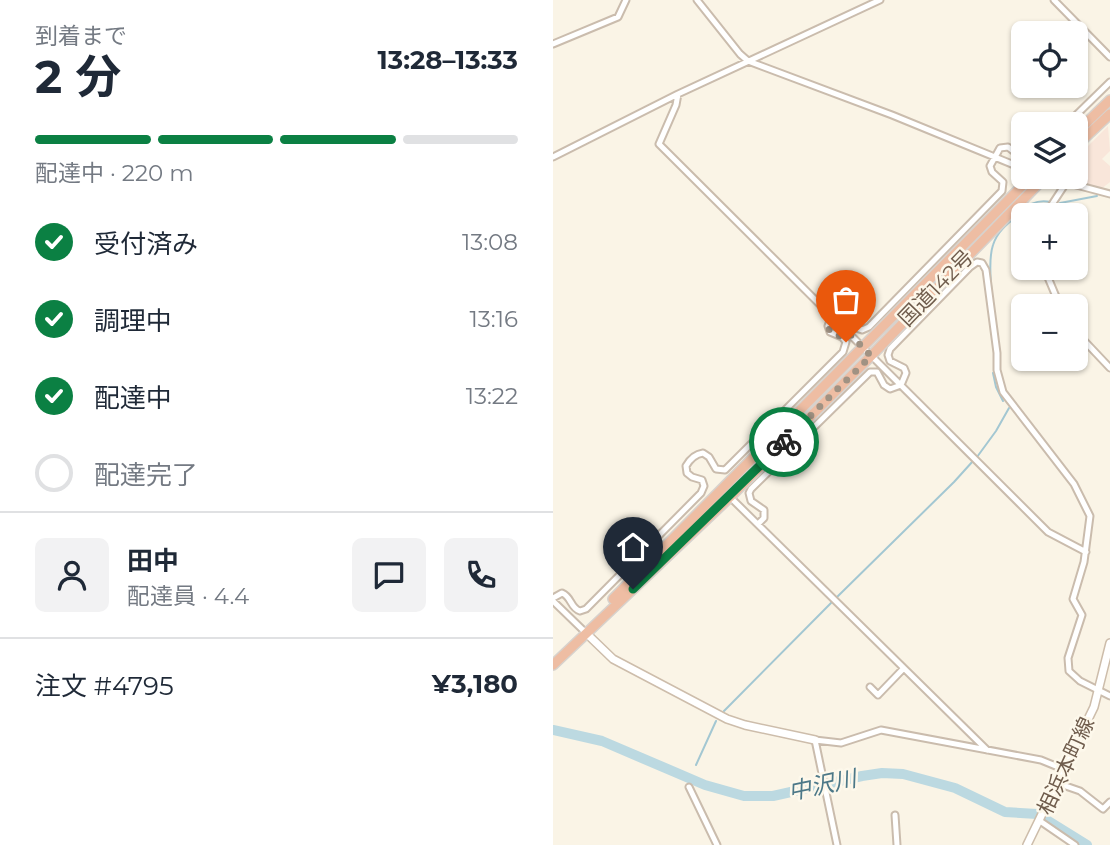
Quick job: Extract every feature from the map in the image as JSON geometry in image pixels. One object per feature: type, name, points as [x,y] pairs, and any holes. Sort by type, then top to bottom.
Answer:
[{"type":"highway","points":[[1088,121],[1110,100]]},
{"type":"highway","points":[[1088,135],[1110,114]]},
{"type":"highway","name":"国道142号","points":[[586,633],[593,620],[639,572],[1019,189]]},
{"type":"highway","name":"国道142号","points":[[553,665],[730,497],[966,264],[1034,189]]},
{"type":"street","points":[[553,44],[618,17],[626,0]]},
{"type":"street","points":[[697,0],[748,61],[892,115],[1011,164]]},
{"type":"street","points":[[553,157],[678,94],[880,0]]},
{"type":"street","points":[[1054,0],[1110,57]]},
{"type":"street","points":[[1079,112],[1110,82]]},
{"type":"street","points":[[678,94],[659,144],[1048,531],[1086,552]]},
{"type":"street","points":[[1011,151],[1004,146],[1000,148],[991,170],[1002,179],[1002,191],[878,317],[862,330],[856,328],[847,314],[840,313],[829,322],[832,334],[844,339],[847,345],[843,352],[725,470],[714,467],[709,457],[703,453],[692,458],[686,466],[687,473],[702,480],[704,486],[701,493],[586,609],[574,609],[569,598],[562,593],[553,600],[614,659],[727,719],[745,725],[841,743],[881,730],[1041,760],[1063,769]]},
{"type":"street","points":[[1088,188],[1110,194]]},
{"type":"street","points":[[758,524],[765,514],[764,510],[751,501],[751,489],[866,374],[877,372],[884,385],[890,389],[901,385],[907,373],[904,368],[890,361],[890,349],[966,264],[982,263],[985,267],[997,370],[1003,392],[1054,456],[1090,516],[1086,552],[1073,599],[1082,615],[1068,658],[1069,671],[1080,681],[1110,696]]},
{"type":"street","points":[[1088,345],[1110,368]]},
{"type":"street","points":[[730,497],[987,750]]},
{"type":"street","name":"相浜本町線","points":[[1027,845],[1094,707],[1110,643]]},
{"type":"street","points":[[870,687],[878,695],[903,669]]},
{"type":"street","points":[[815,740],[837,845]]},
{"type":"street","points":[[1057,783],[1080,791],[1103,809],[1110,802]]},
{"type":"street","points":[[689,787],[717,845]]},
{"type":"street","points":[[895,815],[897,845]]},
{"type":"street","points":[[1041,818],[1075,845]]},
{"type":"shaded area","points":[[1108,126],[1110,151],[1102,159],[1110,166],[1110,182],[1101,189],[1088,184],[1088,146]]},
{"type":"waterway","points":[[1060,203],[1097,196]]},
{"type":"waterway","points":[[1000,355],[990,269],[993,245],[1003,229],[1028,206],[1040,201],[1051,202]]},
{"type":"waterway","points":[[993,373],[1003,401]]},
{"type":"waterway","points":[[977,457],[1009,408]]},
{"type":"waterway","points":[[836,598],[973,461]]},
{"type":"waterway","points":[[724,711],[832,602]]},
{"type":"waterway","points":[[696,765],[716,721]]},
{"type":"waterway","name":"中沢川","points":[[553,730],[602,741],[705,785],[744,796],[773,796],[862,776],[903,774],[955,788],[1005,812],[1037,814],[1087,845]]},
{"type":"way so far","points":[[784,442],[871,356],[834,318],[829,322],[830,332],[842,337],[846,342]]},
{"type":"route","points":[[633,589],[784,442]]}]
